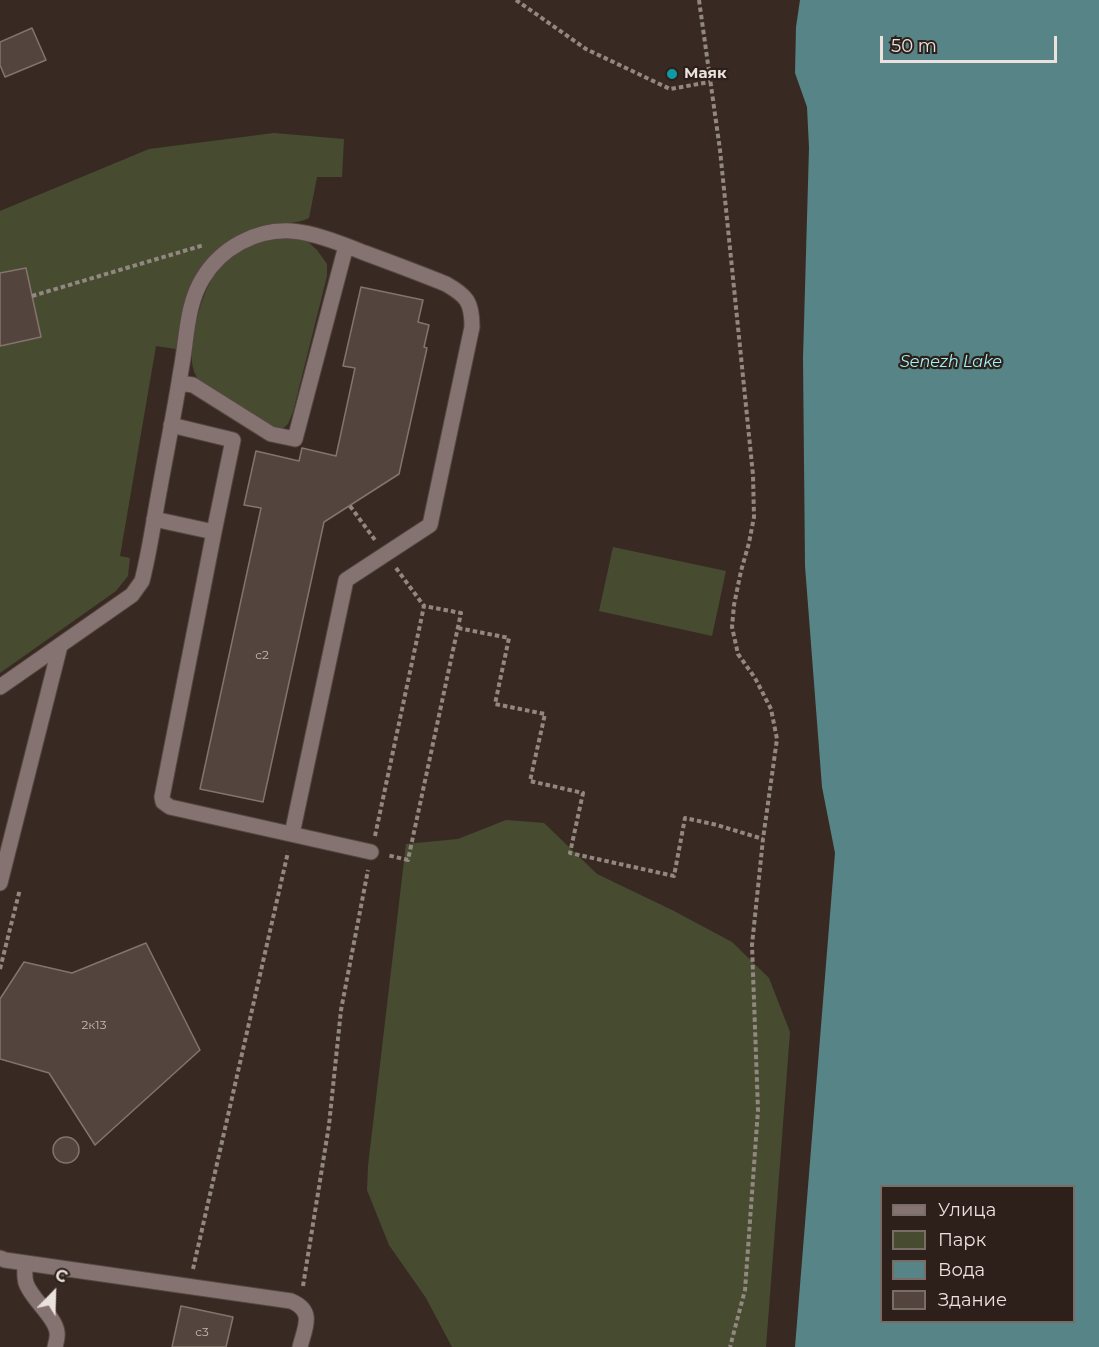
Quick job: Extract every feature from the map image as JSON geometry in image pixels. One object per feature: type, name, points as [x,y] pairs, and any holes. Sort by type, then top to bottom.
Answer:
[{"type":"lane","points":[[0,687],[132,595],[138,588],[154,519],[191,310],[201,280],[214,261],[238,244],[262,234],[293,231],[314,235],[346,246],[446,284],[459,291],[468,301],[472,313],[472,327],[430,525],[346,580],[292,834]]},
{"type":"lane","points":[[180,376],[271,434],[295,439],[346,246]]},
{"type":"lane","points":[[171,425],[233,440],[162,797],[163,802],[170,807],[371,852]]},
{"type":"lane","points":[[154,519],[214,532]]},
{"type":"lane","points":[[0,883],[60,646]]},
{"type":"lane","points":[[0,1258],[291,1301],[300,1304],[307,1317],[300,1347]]},
{"type":"lane","points":[[25,1263],[26,1283],[29,1290],[57,1330],[55,1347]]},
{"type":"path","points":[[516,0],[586,49],[670,89],[710,82]]},
{"type":"path","points":[[699,0],[720,150],[753,475],[754,517],[734,605],[732,627],[738,654],[755,678],[771,709],[777,740],[763,839],[752,945],[758,1110],[745,1290],[730,1347]]},
{"type":"path","points":[[32,296],[212,243],[238,244]]},
{"type":"path","points":[[350,506],[424,606],[461,613],[408,860],[371,852]]},
{"type":"path","points":[[300,1304],[329,1125],[341,1010],[371,852],[424,606]]},
{"type":"path","points":[[458,627],[509,638],[495,704],[545,714],[530,781],[583,793],[570,853],[674,876],[685,819],[717,825],[763,839]]},
{"type":"path","points":[[189,1286],[292,834]]},
{"type":"path","points":[[0,969],[21,883]]},
{"type":"green space","points":[[274,133],[344,139],[342,177],[317,177],[309,218],[298,222],[264,226],[241,234],[220,247],[203,264],[188,293],[176,349],[156,346],[120,556],[130,558],[128,576],[116,591],[0,673],[0,211],[149,149]]},
{"type":"green space","points":[[292,238],[306,240],[317,250],[327,264],[327,276],[293,412],[288,424],[282,429],[272,427],[198,379],[193,369],[192,352],[198,314],[213,279],[223,265],[236,254],[251,246]]},
{"type":"green space","points":[[613,547],[726,571],[712,636],[599,611]]},
{"type":"green space","points":[[506,820],[544,823],[597,874],[732,942],[769,978],[790,1032],[766,1347],[452,1347],[426,1298],[389,1245],[367,1190],[368,1166],[406,844],[458,839]]},
{"type":"water","name":"Senezh Lake","points":[[800,0],[1099,0],[1099,1347],[795,1347],[835,853],[822,787],[805,566],[803,358],[809,148],[807,107],[795,73],[796,27]]},
{"type":"building","points":[[32,28],[46,60],[5,77],[0,65],[0,42]]},
{"type":"building","points":[[26,268],[41,337],[0,346],[0,273]]},
{"type":"building","points":[[361,287],[423,300],[418,322],[429,325],[424,347],[427,348],[399,474],[324,522],[263,802],[200,789],[261,508],[244,505],[256,451],[299,461],[302,448],[336,456],[355,368],[343,366]]},
{"type":"building","points":[[146,943],[200,1050],[95,1145],[49,1073],[0,1059],[0,999],[24,962],[72,973]]},
{"type":"building","points":[[66,1137],[75,1141],[79,1150],[75,1159],[66,1163],[57,1159],[53,1150],[57,1141]]},
{"type":"building","points":[[181,1306],[233,1317],[226,1347],[172,1347]]},
{"type":"place","name":"Маяк","points":[[672,74]]}]
